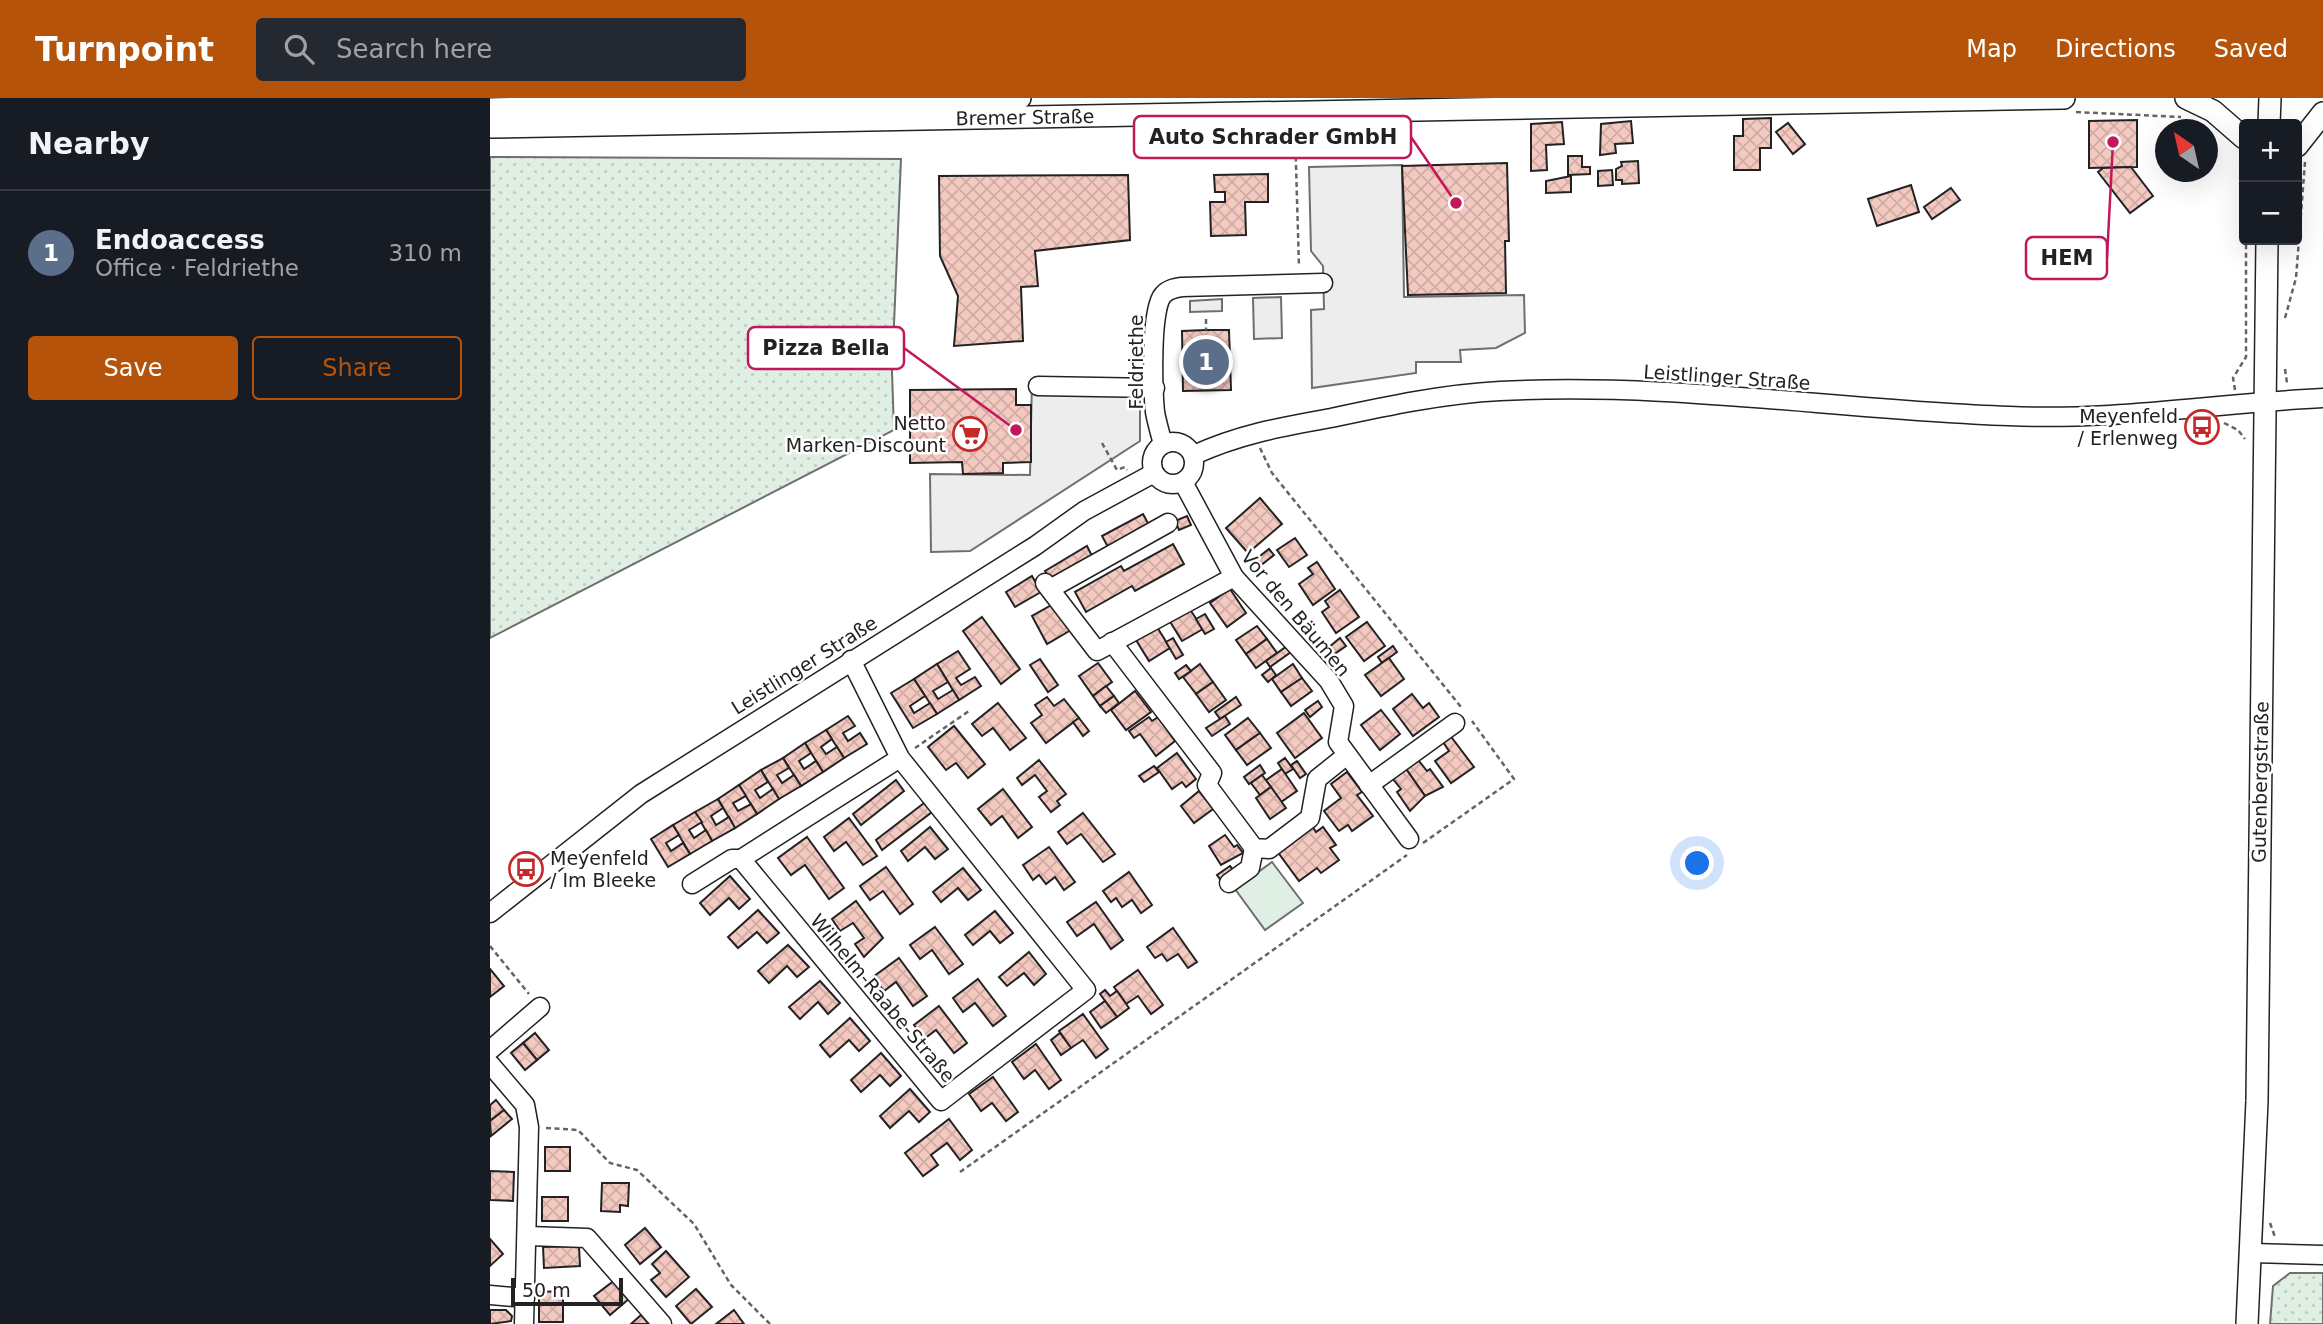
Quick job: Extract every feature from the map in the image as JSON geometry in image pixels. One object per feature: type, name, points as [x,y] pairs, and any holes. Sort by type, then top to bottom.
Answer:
[{"type":"main road","name":"Bremer Straße","points":[[490,108],[1020,98]]},
{"type":"main road","name":"Bremer Straße","points":[[490,127],[2064,98]]},
{"type":"main road","points":[[2186,98],[2213,111],[2239,134]]},
{"type":"main road","points":[[2269,119],[2270,98]]},
{"type":"main road","points":[[2302,140],[2323,113]]},
{"type":"main road","name":"Gutenbergstraße","points":[[2247,1324],[2258,1101],[2267,245]]},
{"type":"street","points":[[1300,283],[1323,283]]},
{"type":"street","name":"Feldriethe","points":[[1163,444],[1155,412],[1155,388],[1156,312],[1163,295],[1169,289],[1300,283]]},
{"type":"street","points":[[1038,386],[1155,388]]},
{"type":"street","name":"Leistlinger Straße","points":[[1194,455],[1259,430],[1443,396],[1500,391],[1580,389],[1683,393],[2012,417],[2127,414],[2323,398]]},
{"type":"street","points":[[1163,444],[1184,444],[1194,455],[1194,470],[1183,482],[1170,484],[1154,473],[1153,454],[1163,444]]},
{"type":"street","name":"Leistlinger Straße","points":[[490,913],[640,794],[1132,483],[1154,473]]},
{"type":"street","name":"Vor den Bäumen","points":[[1183,482],[1234,577],[1329,681],[1344,706],[1338,742],[1409,839]]},
{"type":"street","points":[[1168,523],[1048,586],[1097,651],[1234,577]]},
{"type":"street","points":[[1112,642],[1212,773],[1207,785],[1254,848],[1250,867],[1229,883]]},
{"type":"street","name":"Wilhelm-Raabe-Straße","points":[[741,859],[941,1101],[1086,990],[900,758],[851,660]]},
{"type":"street","points":[[1369,785],[1455,723]]},
{"type":"street","points":[[1254,848],[1269,849],[1310,818],[1317,779],[1347,755]]},
{"type":"street","points":[[692,884],[732,859],[741,859],[900,758]]},
{"type":"street","points":[[490,1050],[540,1007]]},
{"type":"street","points":[[490,1064],[525,1105],[529,1127],[524,1324]]},
{"type":"street","points":[[528,1236],[587,1238],[662,1324]]},
{"type":"street","points":[[2252,1253],[2323,1255]]},
{"type":"street","points":[[490,1295],[525,1298]]},
{"type":"path","points":[[1295,120],[1300,283]]},
{"type":"path","points":[[2238,403],[2233,378],[2246,357],[2246,245]]},
{"type":"path","points":[[1206,319],[1206,330]]},
{"type":"path","points":[[2211,424],[2225,423],[2238,429],[2248,445],[2263,448]]},
{"type":"path","points":[[1102,443],[1117,470],[1125,467],[1132,483]]},
{"type":"path","points":[[1260,449],[1270,447]]},
{"type":"path","points":[[900,758],[970,711]]},
{"type":"path","points":[[490,946],[540,1007]]},
{"type":"path","points":[[529,1127],[578,1130],[610,1163],[637,1170],[694,1224],[731,1285],[770,1324]]},
{"type":"green space","points":[[490,157],[901,159],[892,372],[894,430],[490,638]]},
{"type":"green space","points":[[1272,862],[1303,903],[1265,930],[1235,889]]},
{"type":"green space","points":[[2290,1273],[2323,1273],[2323,1324],[2270,1324],[2273,1286]]},
{"type":"shaded area","points":[[1402,165],[1404,297],[1524,295],[1525,333],[1496,348],[1460,350],[1461,362],[1416,362],[1416,373],[1312,388],[1311,310],[1324,309],[1323,266],[1311,251],[1309,167]]},
{"type":"shaded area","points":[[1281,297],[1282,338],[1254,339],[1253,298]]},
{"type":"shaded area","points":[[1222,299],[1222,311],[1190,312],[1190,301]]},
{"type":"shaded area","points":[[1140,378],[1140,441],[970,551],[931,552],[930,474],[1030,475],[1032,379]]},
{"type":"building","points":[[1771,118],[1771,148],[1760,148],[1760,170],[1734,170],[1734,136],[1743,136],[1743,119]]},
{"type":"building","points":[[2137,120],[2137,167],[2089,168],[2089,121]]},
{"type":"building","points":[[1631,121],[1633,143],[1615,144],[1616,153],[1600,155],[1601,124]]},
{"type":"building","points":[[1562,122],[1564,144],[1546,145],[1547,170],[1531,171],[1531,124]]},
{"type":"building","points":[[1788,123],[1805,144],[1793,154],[1776,132]]},
{"type":"building","points":[[1568,156],[1582,156],[1582,167],[1590,167],[1590,174],[1568,175]]},
{"type":"building","points":[[1638,161],[1639,183],[1622,184],[1622,180],[1616,180],[1616,169],[1622,166],[1621,162]]},
{"type":"building","points":[[1507,163],[1509,241],[1505,241],[1506,293],[1408,295],[1402,166]]},
{"type":"building","points":[[2131,167],[2153,196],[2130,213],[2098,172],[2103,168]]},
{"type":"building","points":[[1612,170],[1613,185],[1598,186],[1598,171]]},
{"type":"building","points":[[1268,174],[1268,202],[1245,202],[1246,235],[1211,236],[1210,202],[1225,202],[1225,192],[1215,192],[1214,175]]},
{"type":"building","points":[[1128,175],[1130,240],[1035,251],[1038,286],[1021,287],[1023,341],[954,346],[958,296],[940,256],[939,176]]},
{"type":"building","points":[[1571,176],[1571,192],[1546,193],[1546,181]]},
{"type":"building","points":[[1911,185],[1919,212],[1877,226],[1868,199]]},
{"type":"building","points":[[1951,188],[1960,200],[1932,219],[1924,207]]},
{"type":"building","points":[[1229,330],[1231,390],[1183,391],[1182,331]]},
{"type":"building","name":"Netto Marken-Discount","points":[[1016,389],[1016,405],[1031,405],[1031,462],[1003,463],[1003,473],[963,474],[962,462],[910,463],[910,390]]},
{"type":"building","points":[[1260,498],[1282,524],[1248,553],[1226,528]]},
{"type":"building","points":[[1143,514],[1150,527],[1109,549],[1102,536]]},
{"type":"building","points":[[1187,516],[1191,525],[1179,530],[1175,521]]},
{"type":"building","points":[[1295,538],[1307,555],[1289,567],[1277,550]]},
{"type":"building","points":[[1173,544],[1184,564],[1135,591],[1132,586],[1086,612],[1075,592],[1121,566],[1124,571]]},
{"type":"building","points":[[1087,546],[1093,558],[1052,582],[1045,571]]},
{"type":"building","points":[[1269,549],[1274,555],[1260,566],[1255,560]]},
{"type":"building","points":[[1317,562],[1335,589],[1313,605],[1299,584],[1313,574],[1308,568]]},
{"type":"building","points":[[1032,576],[1041,592],[1015,607],[1006,592]]},
{"type":"building","points":[[1230,589],[1246,613],[1227,627],[1210,603]]},
{"type":"building","points":[[1340,590],[1359,617],[1336,633],[1322,612],[1329,607],[1325,601]]},
{"type":"building","points":[[1055,603],[1071,630],[1047,644],[1032,616]]},
{"type":"building","points":[[1189,608],[1203,629],[1182,641],[1169,620]]},
{"type":"building","points":[[1205,614],[1214,629],[1205,634],[1196,619]]},
{"type":"building","points":[[982,617],[1020,669],[1001,684],[963,631]]},
{"type":"building","points":[[1367,622],[1385,646],[1364,661],[1346,637]]},
{"type":"building","points":[[1257,626],[1267,639],[1246,654],[1236,640]]},
{"type":"building","points":[[1157,627],[1170,648],[1149,661],[1136,640]]},
{"type":"building","points":[[1173,638],[1183,655],[1176,659],[1166,642]]},
{"type":"building","points":[[1340,638],[1346,646],[1333,655],[1328,648]]},
{"type":"building","points":[[1267,639],[1277,653],[1256,668],[1246,654]]},
{"type":"building","points":[[1287,646],[1291,652],[1270,667],[1266,661]]},
{"type":"building","points":[[1393,646],[1397,652],[1382,663],[1378,657]]},
{"type":"building","points":[[958,651],[970,669],[956,678],[961,685],[975,677],[981,686],[959,700],[937,664]]},
{"type":"building","points":[[1389,658],[1404,679],[1381,696],[1365,675]]},
{"type":"building","points":[[1040,659],[1058,685],[1048,692],[1030,665]]},
{"type":"building","points":[[1098,663],[1112,682],[1093,696],[1079,676]]},
{"type":"building","points":[[937,664],[948,682],[933,691],[938,699],[953,690],[959,700],[937,714],[914,679]]},
{"type":"building","points":[[1200,664],[1213,682],[1196,694],[1183,677]]},
{"type":"building","points":[[1293,664],[1302,678],[1281,692],[1272,679]]},
{"type":"building","points":[[1186,665],[1191,671],[1179,679],[1175,673]]},
{"type":"building","points":[[1271,668],[1276,675],[1268,682],[1262,675]]},
{"type":"building","points":[[1302,678],[1312,691],[1291,706],[1281,692]]},
{"type":"building","points":[[914,679],[925,696],[910,706],[914,713],[930,703],[937,714],[913,728],[891,693]]},
{"type":"building","points":[[1213,682],[1226,700],[1209,712],[1196,694]]},
{"type":"building","points":[[1106,686],[1114,696],[1100,706],[1093,696]]},
{"type":"building","points":[[1135,691],[1151,712],[1126,730],[1111,710]]},
{"type":"building","points":[[1412,694],[1423,708],[1429,703],[1439,717],[1413,736],[1393,709]]},
{"type":"building","points":[[1114,696],[1119,703],[1106,713],[1100,706]]},
{"type":"building","points":[[1047,697],[1054,706],[1064,699],[1079,718],[1046,743],[1031,723],[1042,715],[1035,705]]},
{"type":"building","points":[[1236,697],[1241,705],[1220,719],[1215,712]]},
{"type":"building","points":[[1318,701],[1322,707],[1310,717],[1305,710]]},
{"type":"building","points":[[998,703],[1026,738],[1010,750],[993,728],[982,736],[972,724]]},
{"type":"building","points":[[1381,710],[1400,734],[1380,750],[1361,725]]},
{"type":"building","points":[[1304,713],[1322,738],[1295,758],[1277,733]]},
{"type":"building","points":[[848,716],[855,726],[843,733],[848,741],[860,733],[867,744],[844,758],[826,730]]},
{"type":"building","points":[[1225,716],[1230,724],[1212,736],[1206,728]]},
{"type":"building","points":[[1149,717],[1152,721],[1158,717],[1175,741],[1156,756],[1140,734],[1134,738],[1129,731]]},
{"type":"building","points":[[1079,718],[1089,731],[1083,736],[1073,722]]},
{"type":"building","points":[[1248,718],[1260,733],[1236,750],[1225,735]]},
{"type":"building","points":[[954,726],[985,764],[968,778],[956,763],[946,770],[928,747]]},
{"type":"building","points":[[826,730],[832,739],[821,747],[826,754],[837,747],[844,758],[823,772],[805,743]]},
{"type":"building","points":[[1446,730],[1474,767],[1451,783],[1435,761],[1449,751],[1443,742]]},
{"type":"building","points":[[1260,733],[1271,748],[1247,765],[1236,750]]},
{"type":"building","points":[[805,743],[811,753],[799,761],[804,769],[816,761],[823,772],[801,786],[783,758]]},
{"type":"building","points":[[1177,753],[1196,779],[1186,787],[1182,782],[1172,789],[1157,768]]},
{"type":"building","points":[[783,758],[789,768],[777,775],[782,783],[794,775],[801,786],[779,799],[761,770]]},
{"type":"building","points":[[1285,758],[1293,769],[1285,774],[1278,763]]},
{"type":"building","points":[[1039,760],[1066,794],[1057,801],[1060,805],[1051,812],[1039,797],[1047,791],[1035,775],[1022,785],[1017,778]]},
{"type":"building","points":[[1297,761],[1306,774],[1300,778],[1291,765]]},
{"type":"building","points":[[1419,761],[1427,771],[1430,769],[1443,787],[1425,796],[1404,766]]},
{"type":"building","points":[[1260,765],[1265,773],[1249,784],[1244,777]]},
{"type":"building","points":[[1154,766],[1159,772],[1144,782],[1139,776]]},
{"type":"building","points":[[1404,766],[1425,796],[1410,811],[1397,792],[1401,789],[1393,779]]},
{"type":"building","points":[[1282,769],[1297,791],[1281,802],[1266,780]]},
{"type":"building","points":[[761,770],[768,782],[755,790],[760,798],[773,789],[779,799],[757,814],[739,785]]},
{"type":"building","points":[[1347,772],[1362,792],[1357,795],[1373,816],[1352,831],[1348,825],[1339,831],[1324,811],[1341,798],[1331,784]]},
{"type":"building","points":[[1262,775],[1271,787],[1260,795],[1251,783]]},
{"type":"building","points":[[896,780],[904,791],[861,825],[853,814]]},
{"type":"building","points":[[739,785],[746,796],[733,803],[738,811],[751,804],[757,814],[735,828],[718,799]]},
{"type":"building","points":[[1271,787],[1286,808],[1270,819],[1256,798]]},
{"type":"building","points":[[1003,789],[1032,827],[1018,838],[1002,816],[991,825],[978,809]]},
{"type":"building","points":[[1199,791],[1213,809],[1194,823],[1181,806]]},
{"type":"building","points":[[718,799],[723,808],[711,816],[716,825],[729,817],[735,828],[712,841],[695,812]]},
{"type":"building","points":[[924,803],[932,812],[882,850],[876,840]]},
{"type":"building","points":[[695,812],[702,822],[689,830],[694,838],[706,830],[712,841],[690,854],[673,825]]},
{"type":"building","points":[[1083,813],[1115,854],[1103,862],[1081,834],[1067,844],[1058,832]]},
{"type":"building","points":[[849,818],[877,856],[863,865],[846,842],[834,851],[824,837]]},
{"type":"building","points":[[673,825],[679,835],[666,843],[671,851],[683,843],[690,854],[668,867],[651,839]]},
{"type":"building","points":[[1312,826],[1316,832],[1323,827],[1336,845],[1330,848],[1339,860],[1321,873],[1317,868],[1299,881],[1277,851]]},
{"type":"building","points":[[930,827],[948,849],[935,859],[925,847],[908,861],[901,851]]},
{"type":"building","points":[[1225,835],[1234,847],[1237,845],[1243,853],[1221,865],[1209,846]]},
{"type":"building","points":[[807,837],[844,888],[829,899],[805,865],[791,875],[778,858]]},
{"type":"building","points":[[1049,847],[1075,882],[1064,890],[1055,877],[1046,884],[1039,875],[1033,880],[1023,865]]},
{"type":"building","points":[[1230,866],[1235,872],[1222,882],[1217,875]]},
{"type":"building","points":[[886,867],[913,904],[900,914],[883,891],[870,900],[860,886]]},
{"type":"building","points":[[963,868],[981,890],[968,900],[958,888],[941,902],[933,892]]},
{"type":"building","points":[[1129,872],[1152,905],[1141,913],[1132,900],[1122,907],[1116,898],[1111,902],[1103,891]]},
{"type":"building","points":[[730,876],[750,899],[739,909],[729,898],[710,915],[700,903]]},
{"type":"building","points":[[856,901],[883,938],[864,957],[855,944],[864,938],[853,923],[840,931],[832,919]]},
{"type":"building","points":[[1096,902],[1123,940],[1111,949],[1094,924],[1077,936],[1067,922]]},
{"type":"building","points":[[758,910],[779,933],[767,943],[757,932],[738,948],[728,937]]},
{"type":"building","points":[[995,911],[1013,933],[1000,943],[990,931],[973,945],[965,935]]},
{"type":"building","points":[[935,927],[963,964],[949,974],[932,950],[920,959],[910,945]]},
{"type":"building","points":[[1173,928],[1197,962],[1188,968],[1178,954],[1167,961],[1162,954],[1155,958],[1147,947]]},
{"type":"building","points":[[788,945],[809,967],[797,977],[787,966],[769,983],[758,971]]},
{"type":"building","points":[[1029,952],[1046,974],[1034,985],[1024,973],[1007,986],[999,977]]},
{"type":"building","points":[[899,958],[927,996],[913,1006],[896,982],[884,991],[873,977]]},
{"type":"building","points":[[490,969],[504,986],[490,997]]},
{"type":"building","points":[[1138,970],[1163,1005],[1151,1014],[1138,996],[1126,1004],[1114,987]]},
{"type":"building","points":[[978,979],[1006,1016],[993,1026],[975,1003],[963,1012],[953,998]]},
{"type":"building","points":[[820,981],[840,1003],[828,1014],[818,1002],[800,1019],[789,1007]]},
{"type":"building","points":[[1105,990],[1110,996],[1117,991],[1129,1008],[1117,1017],[1100,994]]},
{"type":"building","points":[[1105,1001],[1117,1017],[1101,1028],[1090,1012]]},
{"type":"building","points":[[939,1006],[967,1043],[954,1053],[936,1030],[924,1039],[914,1025]]},
{"type":"building","points":[[1083,1014],[1108,1049],[1096,1058],[1083,1040],[1071,1048],[1059,1031]]},
{"type":"building","points":[[850,1018],[870,1041],[859,1051],[849,1040],[830,1057],[820,1045]]},
{"type":"building","points":[[535,1033],[549,1050],[537,1060],[523,1043]]},
{"type":"building","points":[[1060,1033],[1071,1048],[1061,1055],[1051,1040]]},
{"type":"building","points":[[523,1043],[537,1060],[525,1070],[511,1053]]},
{"type":"building","points":[[1036,1044],[1061,1080],[1049,1089],[1035,1070],[1024,1079],[1012,1062]]},
{"type":"building","points":[[881,1053],[901,1076],[890,1086],[880,1075],[861,1092],[851,1080]]},
{"type":"building","points":[[993,1077],[1018,1112],[1006,1121],[992,1103],[981,1111],[969,1094]]},
{"type":"building","points":[[910,1089],[930,1112],[919,1122],[909,1111],[890,1128],[880,1116]]},
{"type":"building","points":[[496,1100],[504,1110],[490,1121],[490,1105]]},
{"type":"building","points":[[504,1110],[512,1119],[491,1136],[490,1121]]},
{"type":"building","points":[[949,1119],[972,1150],[960,1160],[947,1143],[931,1155],[938,1165],[923,1176],[905,1153]]},
{"type":"building","points":[[545,1147],[570,1147],[570,1171],[545,1171]]},
{"type":"building","points":[[490,1171],[514,1172],[513,1201],[490,1200]]},
{"type":"building","points":[[602,1183],[629,1183],[628,1206],[620,1205],[620,1212],[601,1211]]},
{"type":"building","points":[[542,1197],[568,1197],[568,1221],[542,1221]]},
{"type":"building","points":[[645,1228],[661,1247],[640,1264],[625,1245]]},
{"type":"building","points":[[490,1239],[503,1254],[490,1266]]},
{"type":"building","points":[[579,1246],[580,1266],[544,1268],[543,1247]]},
{"type":"building","points":[[666,1251],[689,1277],[666,1297],[651,1280],[660,1273],[652,1264]]},
{"type":"building","points":[[615,1280],[630,1298],[610,1315],[594,1296]]},
{"type":"building","points":[[696,1289],[712,1307],[691,1324],[676,1306]]},
{"type":"building","points":[[563,1291],[563,1322],[539,1322],[539,1292]]},
{"type":"building","points":[[490,1310],[506,1310],[512,1316],[511,1321],[490,1324]]},
{"type":"building","points":[[734,1310],[744,1324],[716,1324]]},
{"type":"building","points":[[641,1315],[649,1324],[631,1324]]},
{"type":"place","name":"HEM","points":[[2113,142]]},
{"type":"place","name":"Auto Schrader GmbH","points":[[1456,203]]},
{"type":"place","name":"Endoaccess","points":[[1206,362]]},
{"type":"place","name":"Meyenfeld / Erlenweg","points":[[2202,427]]},
{"type":"place","name":"Pizza Bella","points":[[1016,430]]},
{"type":"place","name":"Netto Marken-Discount","points":[[970,434]]},
{"type":"place","name":"Meyenfeld / Im Bleeke","points":[[526,869]]}]
